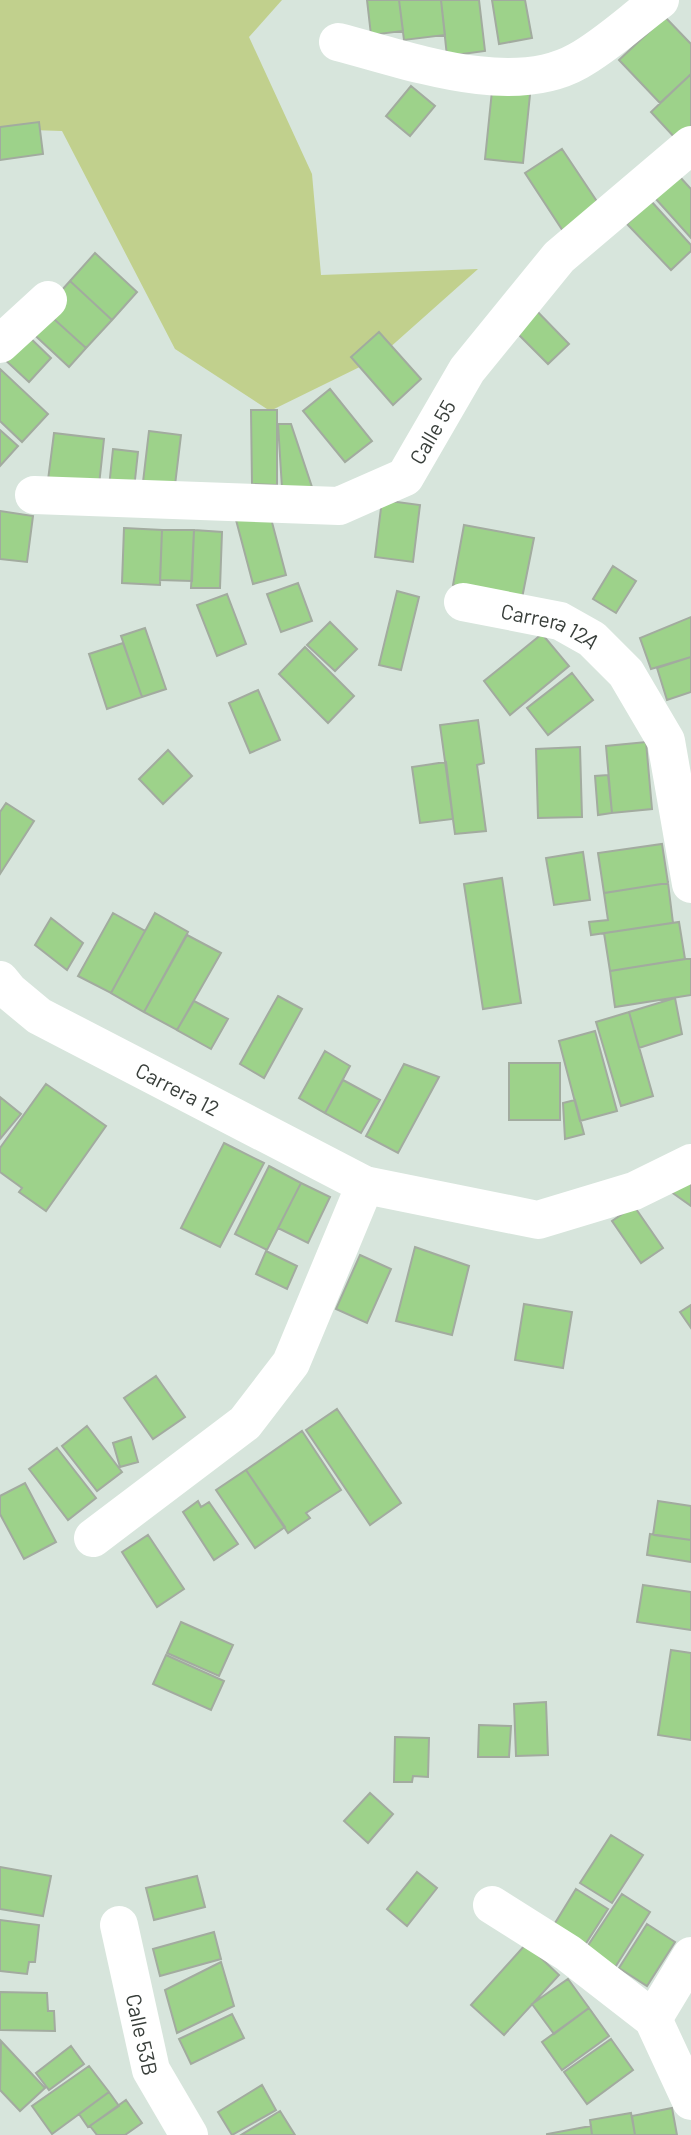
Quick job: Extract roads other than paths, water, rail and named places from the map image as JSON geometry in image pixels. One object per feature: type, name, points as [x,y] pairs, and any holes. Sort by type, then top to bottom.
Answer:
[{"type":"street","points":[[338,42],[450,70],[514,79],[578,62],[660,0]]},
{"type":"street","name":"Calle 55","points":[[33,495],[340,506],[405,477],[467,370],[559,257],[691,145]]},
{"type":"street","points":[[0,344],[48,300]]},
{"type":"street","name":"Carrera 12A","points":[[463,602],[560,621],[592,639],[626,673],[666,741],[691,884]]},
{"type":"street","name":"Carrera 12","points":[[0,980],[39,1016],[365,1185],[538,1220],[634,1191],[691,1163]]},
{"type":"street","points":[[93,1538],[245,1423],[291,1363],[365,1185]]},
{"type":"street","points":[[492,1905],[568,1953],[653,2019],[691,2101]]},
{"type":"street","name":"Calle 53B","points":[[119,1926],[151,2070],[189,2135]]},
{"type":"street","points":[[653,2019],[691,1956]]}]
